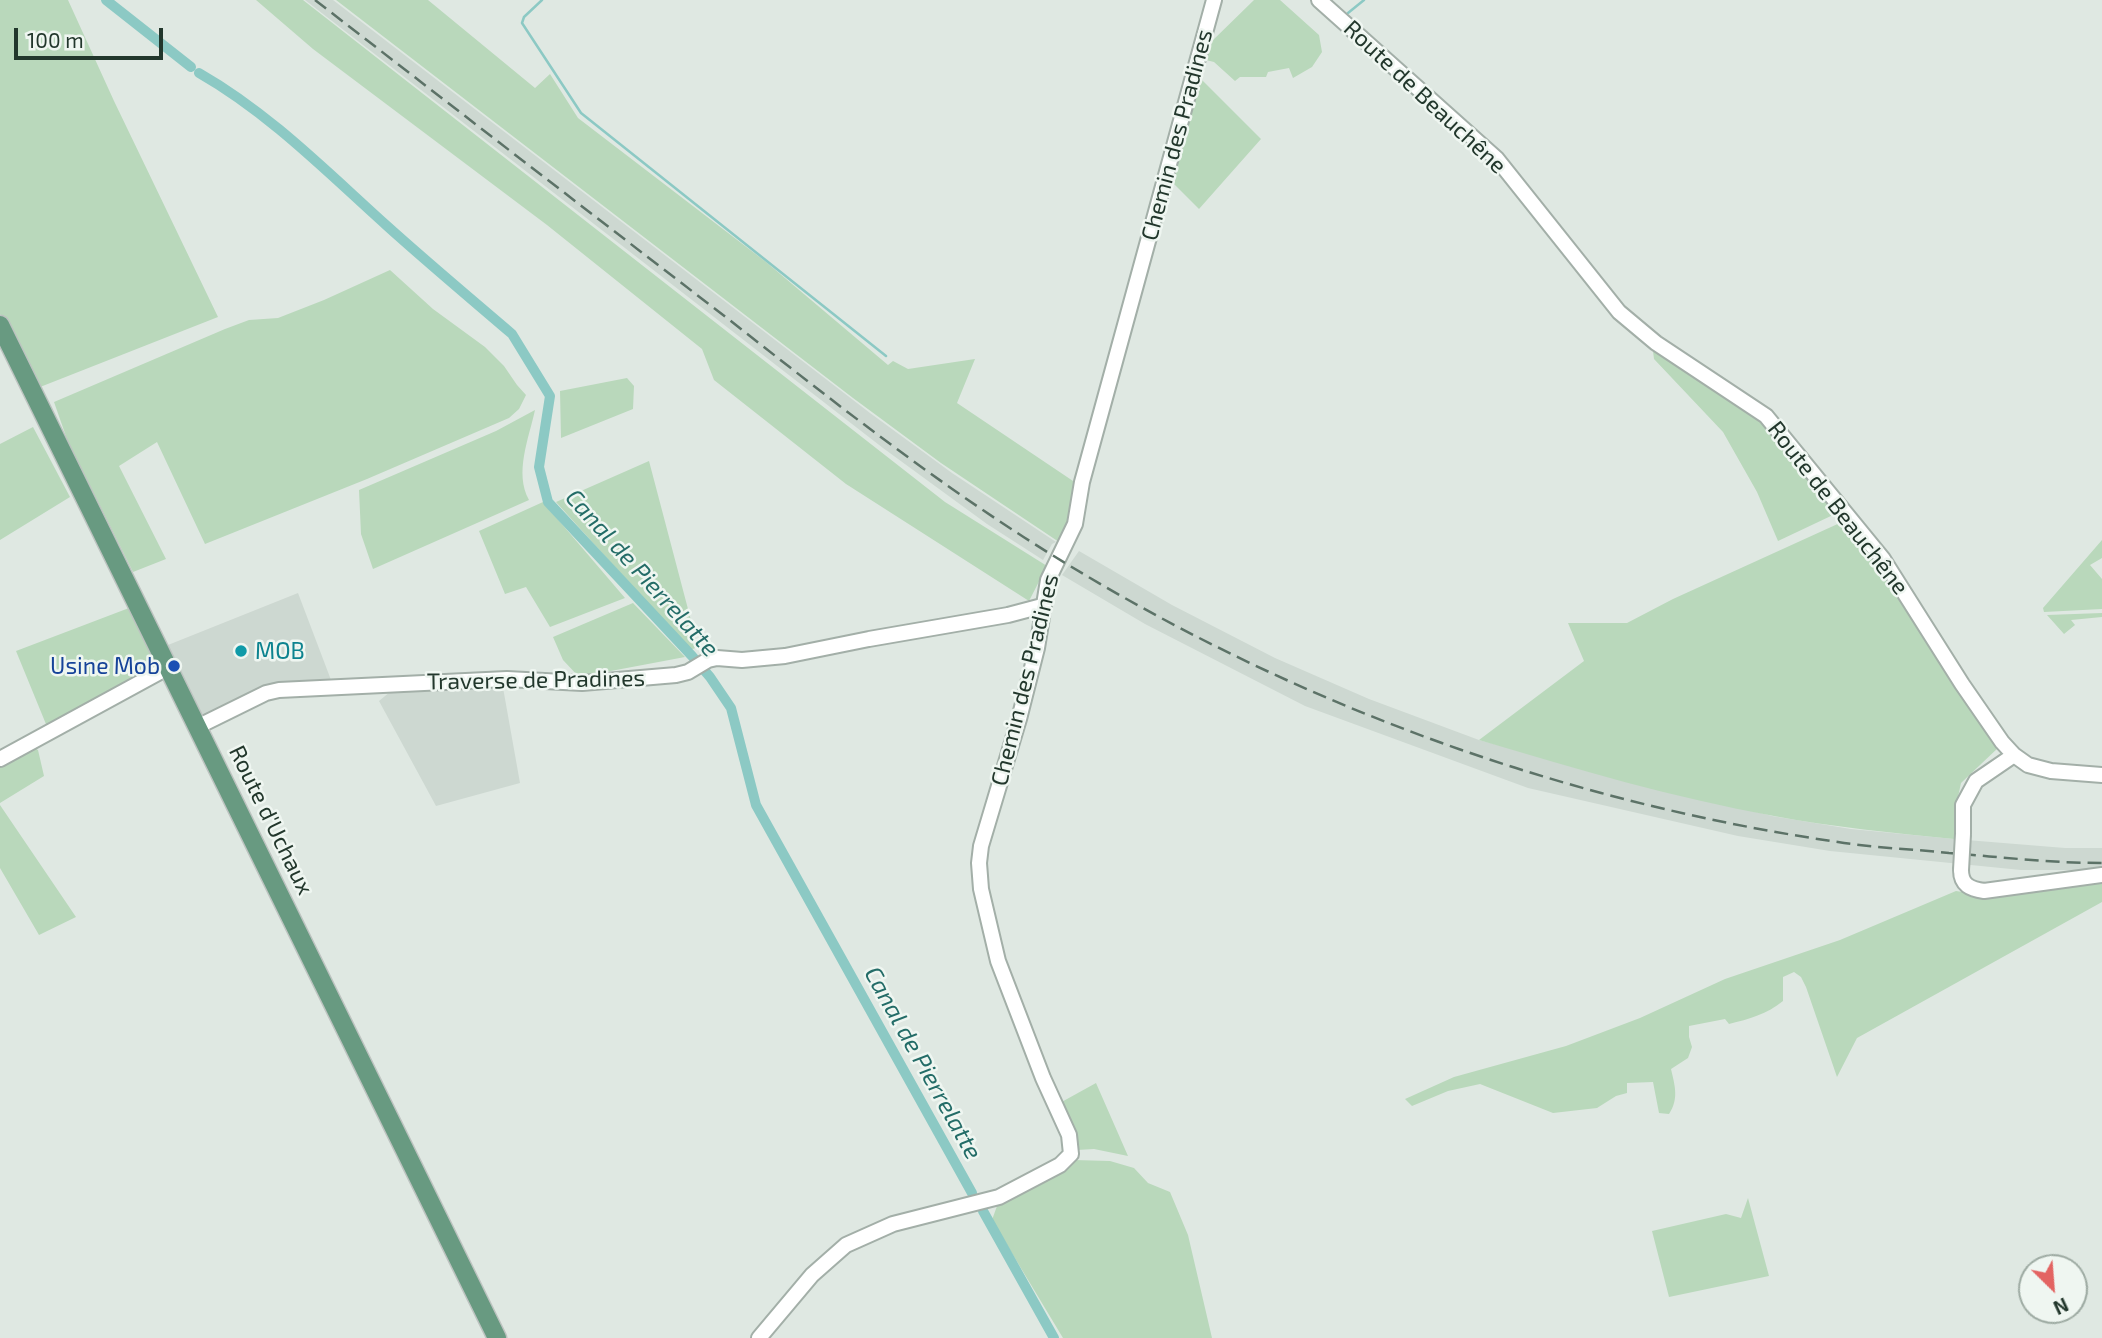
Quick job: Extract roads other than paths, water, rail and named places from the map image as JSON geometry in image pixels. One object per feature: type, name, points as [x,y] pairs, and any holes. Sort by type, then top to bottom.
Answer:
[{"type":"main road","name":"Route d'Uchaux","points":[[0,325],[497,1338]]},
{"type":"street","name":"Chemin des Pradines","points":[[759,1338],[812,1275],[846,1245],[893,1224],[999,1196],[1060,1165],[1071,1154],[1069,1135],[1010,998],[998,961],[981,889],[981,846],[1022,707],[1052,570],[1075,524],[1082,482],[1214,0]]},
{"type":"street","name":"Route de Beauchêne","points":[[1319,0],[1497,159],[1619,312],[1656,342],[1766,416],[1884,559],[1962,684],[2014,755],[2028,765],[2051,771],[2102,775]]},
{"type":"street","name":"Traverse de Pradines","points":[[197,727],[256,697],[279,690],[508,679],[582,683],[676,675],[717,658],[742,660],[785,656],[1008,615],[1042,606]]},
{"type":"street","points":[[0,759],[167,668]]},
{"type":"street","points":[[2014,755],[1976,781],[1963,805],[1961,870],[1965,884],[1972,889],[1984,891],[2102,875]]},
{"type":"waterway","name":"Canal de Pierrelatte","points":[[106,0],[191,67]]},
{"type":"waterway","points":[[542,0],[524,17],[522,23],[581,113],[886,356]]},
{"type":"waterway","points":[[1348,13],[1364,0]]},
{"type":"waterway","name":"Canal de Pierrelatte","points":[[199,73],[273,124],[512,334],[550,396],[539,467],[548,502],[692,656],[731,708],[756,805],[972,1193]]},
{"type":"waterway","name":"Canal de Pierrelatte","points":[[983,1211],[1054,1338]]},
{"type":"railway","points":[[315,0],[930,473],[1057,558],[1147,610],[1240,658],[1335,701],[1433,740],[1532,773],[1633,801],[1735,824],[1852,844],[2025,860],[2102,863]]},
{"type":"place","name":"MOB","points":[[241,651]]},
{"type":"place","name":"Usine Mob","points":[[174,666]]}]
